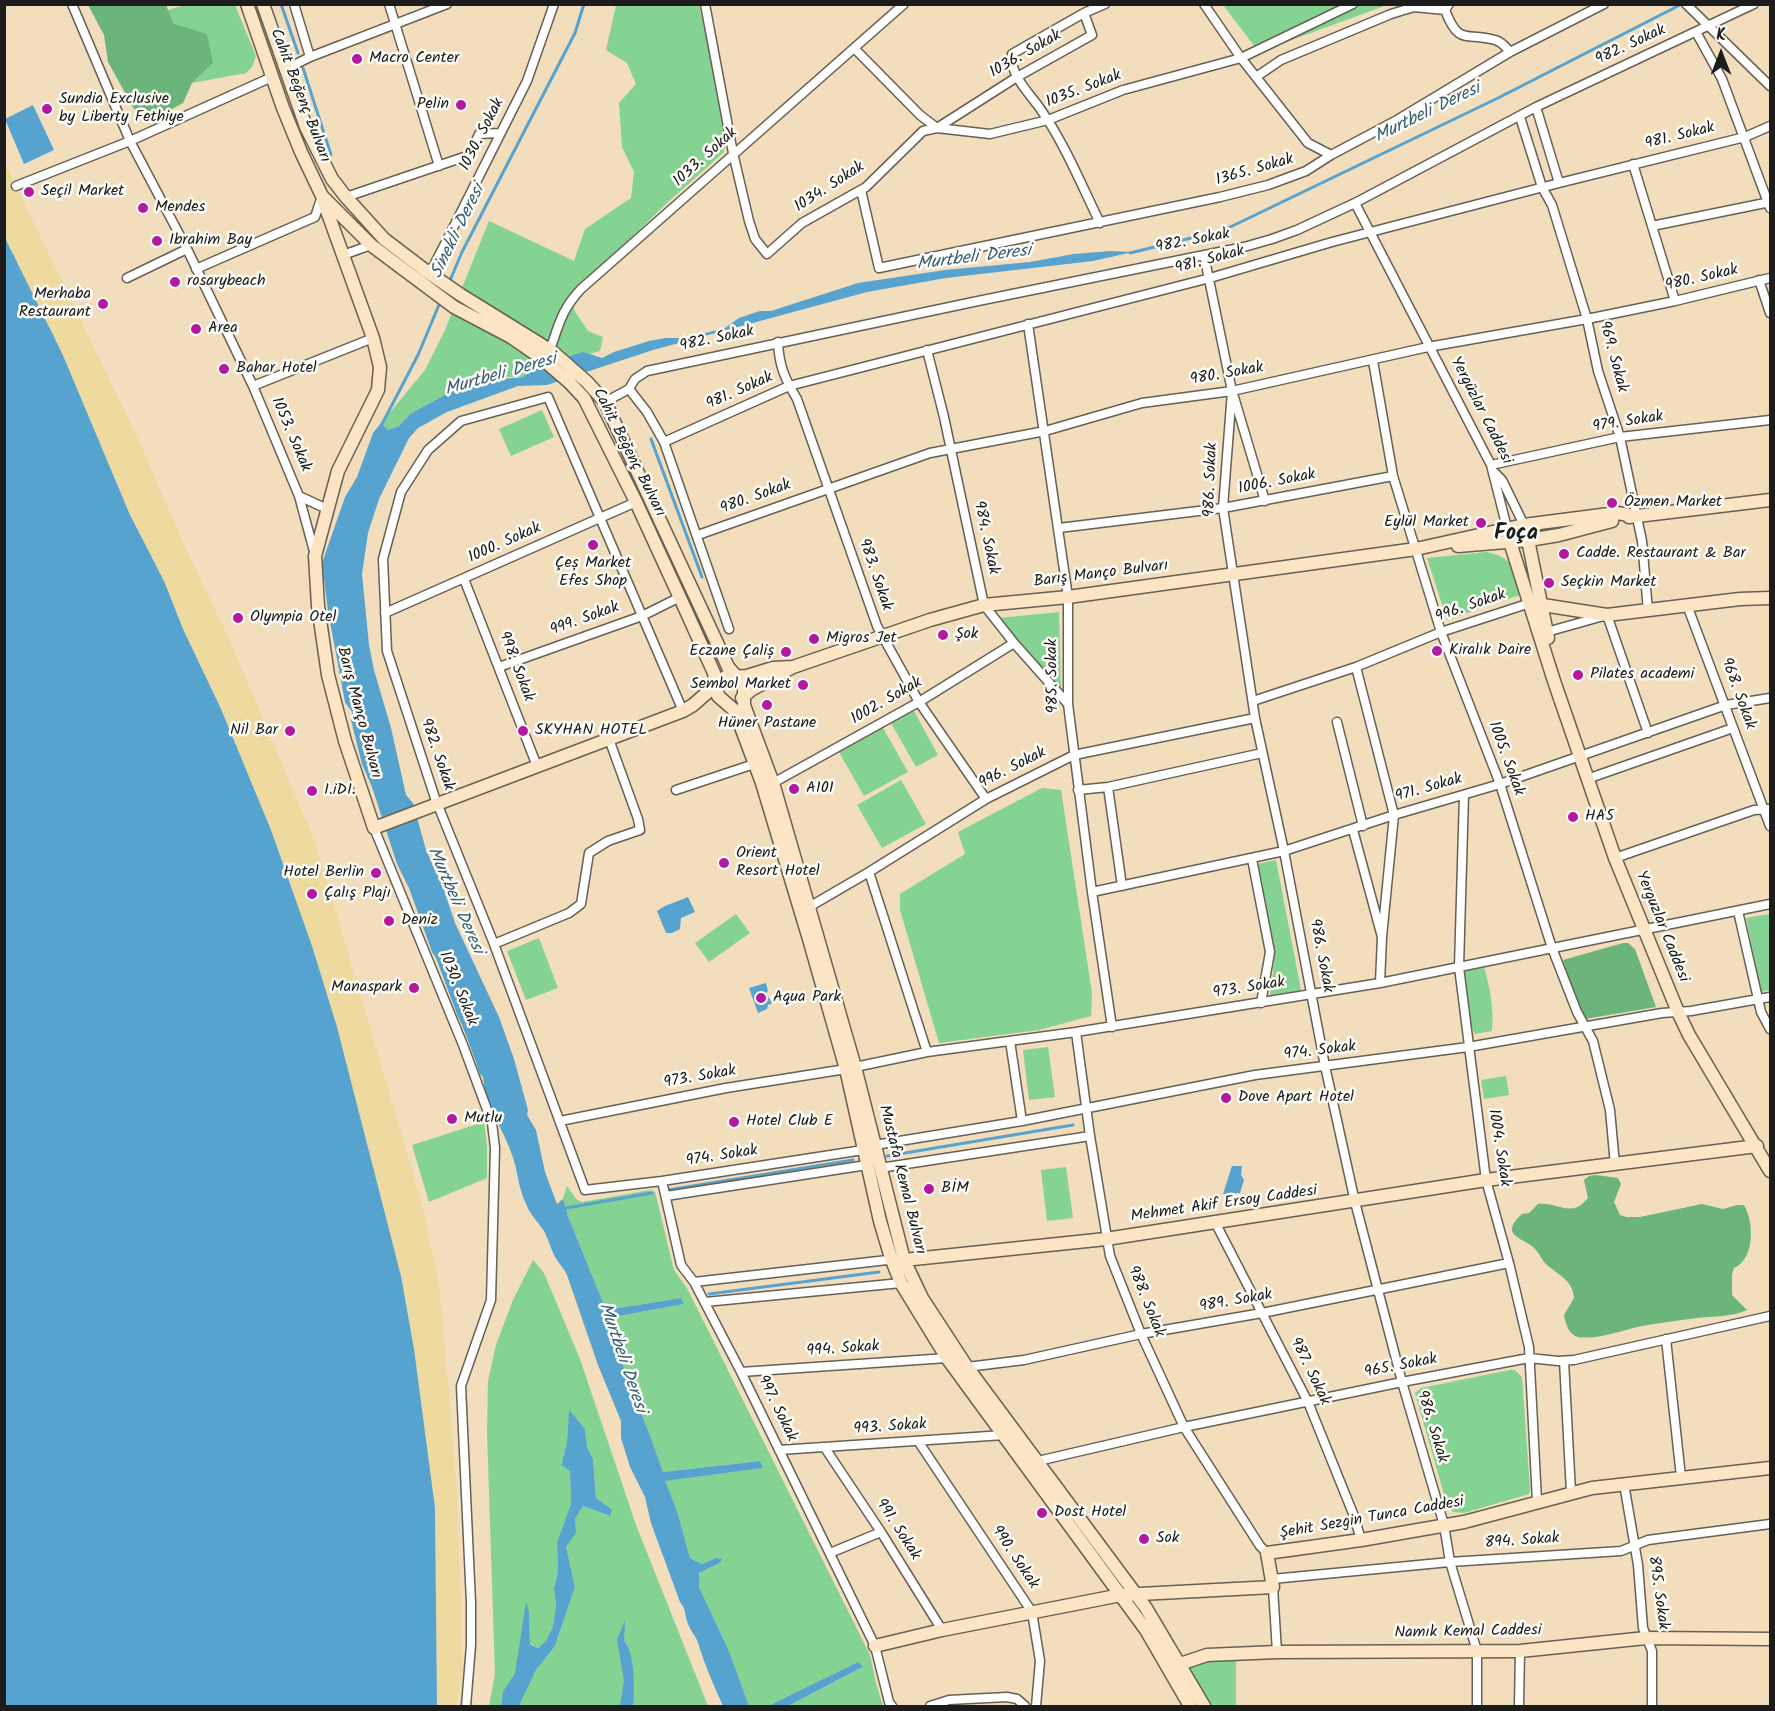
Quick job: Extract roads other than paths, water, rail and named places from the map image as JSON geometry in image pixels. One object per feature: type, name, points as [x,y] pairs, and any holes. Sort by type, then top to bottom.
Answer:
[{"type":"main road","name":"Cahit Beğenç Bulvarı","points":[[247,4],[301,152],[322,196],[371,245],[454,307],[511,338],[548,353],[584,398],[636,502],[718,685]]},
{"type":"main road","name":"Cahit Beğenç Bulvarı","points":[[263,4],[306,127],[332,179],[345,197],[384,239],[426,272],[548,353],[587,382],[605,402],[709,629],[728,667],[736,677]]},
{"type":"main road","points":[[322,196],[332,179]]},
{"type":"main road","name":"Barış Manço Bulvarı","points":[[322,196],[373,338],[380,367],[378,390],[338,471],[315,556],[318,606],[328,675],[345,741],[374,828]]},
{"type":"main road","name":"Barış Manço Bulvarı","points":[[743,696],[793,667],[930,620],[984,605],[1068,597],[1419,549],[1529,540],[1635,516],[1770,500]]},
{"type":"main road","name":"Barış Manço Bulvarı","points":[[1419,549],[1524,525],[1617,513],[1635,516]]},
{"type":"main road","points":[[1524,525],[1529,540],[1536,603],[1606,615],[1770,598]]},
{"type":"main road","name":"Yergüzlar Caddesi","points":[[1507,528],[1510,542],[1536,603],[1554,681]]},
{"type":"main road","name":"Barış Manço Bulvarı","points":[[736,677],[773,668],[793,667]]},
{"type":"main road","points":[[374,828],[688,708],[724,702],[735,703],[743,696],[744,685],[736,677],[725,677],[688,708]]},
{"type":"main road","name":"Yerguzlar Caddesi","points":[[1554,681],[1615,858],[1678,1012],[1689,1035],[1770,1171]]},
{"type":"main road","points":[[718,685],[717,694],[724,702]]},
{"type":"main road","name":"Mustafa Kemal Bulvarı","points":[[743,696],[744,705],[773,783],[809,907],[869,1147],[880,1168],[904,1260],[922,1298],[967,1367],[1137,1595],[1174,1666],[1190,1707]]},
{"type":"main road","name":"Mustafa Kemal Bulvarı","points":[[724,702],[733,709],[738,719],[762,783],[851,1068]]},
{"type":"main road","name":"Mehmet Akif Ersoy Caddesi","points":[[904,1260],[1106,1239],[1216,1224],[1486,1180],[1757,1146]]},
{"type":"main road","name":"Mustafa Kemal Bulvarı","points":[[869,1147],[867,1165],[891,1258],[901,1284],[947,1358],[1204,1707]]},
{"type":"main road","name":"Şehit Sezgin Tunca Caddesi","points":[[1272,1583],[1267,1553],[1464,1522],[1571,1492],[1770,1468]]},
{"type":"main road","points":[[875,1646],[942,1630],[1121,1595],[1272,1583]]},
{"type":"main road","name":"Namık Kemal Caddesi","points":[[1174,1666],[1207,1656],[1278,1652],[1520,1651],[1646,1638],[1770,1639]]},
{"type":"street","name":"1053. Sokak","points":[[72,4],[130,141],[187,249],[253,386],[299,496],[315,556]]},
{"type":"street","points":[[389,4],[439,166]]},
{"type":"street","points":[[286,69],[310,57],[447,4]]},
{"type":"street","name":"1030. Sokak","points":[[426,272],[432,267],[445,245],[527,81],[554,4]]},
{"type":"street","points":[[705,4],[734,153]]},
{"type":"street","name":"1033. Sokak","points":[[548,353],[568,302],[904,4]]},
{"type":"street","points":[[1100,223],[1048,120],[1017,77],[1011,61],[1012,54],[1084,13],[1105,4]]},
{"type":"street","points":[[1204,4],[1240,58],[1308,143],[1331,155]]},
{"type":"street","name":"1035. Sokak","points":[[937,128],[990,134],[1048,120],[1123,90],[1240,58],[1353,4]]},
{"type":"street","name":"1365. Sokak","points":[[861,190],[879,268],[1100,223],[1268,185],[1306,171],[1397,120],[1510,51],[1604,4]]},
{"type":"street","points":[[1686,4],[1770,86]]},
{"type":"street","name":"982. Sokak","points":[[605,402],[629,389],[635,379],[647,371],[1272,239],[1297,230],[1354,203],[1536,107],[1754,4]]},
{"type":"street","points":[[294,5],[310,57]]},
{"type":"street","points":[[1256,77],[1281,60],[1391,14],[1414,7],[1447,7],[1452,27],[1463,36],[1497,40],[1510,51]]},
{"type":"street","name":"1036. Sokak","points":[[937,128],[1017,77],[1092,35],[1084,13]]},
{"type":"street","points":[[1652,226],[1770,204],[1722,79],[1696,32]]},
{"type":"street","points":[[854,48],[920,115],[937,128]]},
{"type":"street","points":[[16,186],[130,141],[272,77]]},
{"type":"street","points":[[1536,107],[1558,183]]},
{"type":"street","name":"969. Sokak","points":[[1520,117],[1542,188],[1552,205],[1587,319],[1598,371],[1620,437],[1642,541],[1648,611]]},
{"type":"street","name":"981. Sokak","points":[[664,442],[789,386],[1210,278],[1332,242],[1558,183],[1745,137],[1770,126]]},
{"type":"street","name":"1034. Sokak","points":[[734,153],[755,239],[767,254],[802,223],[866,187],[923,131],[937,128]]},
{"type":"street","points":[[345,197],[470,154],[479,134],[500,133]]},
{"type":"street","points":[[1634,164],[1675,301]]},
{"type":"street","points":[[196,269],[315,217],[322,196]]},
{"type":"street","name":"Yergüzlar Caddesi","points":[[1354,203],[1492,468],[1507,528]]},
{"type":"street","points":[[343,255],[371,245]]},
{"type":"street","points":[[127,278],[187,249]]},
{"type":"street","name":"986. Sokak","points":[[1204,255],[1232,391],[1223,508],[1255,718],[1284,851],[1325,1066],[1355,1202],[1402,1382],[1444,1525],[1450,1562],[1477,1651],[1477,1707]]},
{"type":"street","name":"980. Sokak","points":[[698,535],[828,488],[950,448],[1045,431],[1142,403],[1232,391],[1428,348],[1675,301],[1770,278]]},
{"type":"street","points":[[1759,280],[1770,313]]},
{"type":"street","name":"985. Sokak","points":[[1028,324],[1068,597],[1068,704],[1112,1027]]},
{"type":"street","points":[[253,386],[373,338]]},
{"type":"street","name":"983. Sokak","points":[[778,342],[778,360],[797,399],[881,636],[919,702],[986,799]]},
{"type":"street","name":"984. Sokak","points":[[927,350],[984,605],[1068,704]]},
{"type":"street","name":"1005. Sokak","points":[[1373,361],[1393,476],[1419,549],[1441,632],[1500,784],[1552,948],[1577,1012],[1593,1041],[1610,1110],[1615,1165]]},
{"type":"street","points":[[629,389],[647,412],[664,442],[729,629]]},
{"type":"street","points":[[1232,391],[1265,501]]},
{"type":"street","name":"982. Sokak","points":[[585,1190],[494,944],[437,805],[387,651],[383,559],[401,492],[428,450],[461,421],[548,397],[601,518]]},
{"type":"street","name":"979. Sokak","points":[[1492,468],[1620,437],[1770,420]]},
{"type":"street","points":[[1492,468],[1502,480],[1524,525]]},
{"type":"street","name":"1006. Sokak","points":[[1059,528],[1223,508],[1393,476]]},
{"type":"street","points":[[299,496],[327,509]]},
{"type":"street","name":"1000. Sokak","points":[[385,613],[636,502]]},
{"type":"street","points":[[601,518],[642,616],[688,708]]},
{"type":"street","name":"998. Sokak","points":[[464,579],[537,766]]},
{"type":"street","name":"999. Sokak","points":[[499,667],[642,616],[680,597]]},
{"type":"street","name":"996. Sokak","points":[[1253,701],[1356,667],[1441,632],[1536,603]]},
{"type":"street","name":"968. Sokak","points":[[1687,605],[1733,728],[1767,809],[1770,826]]},
{"type":"street","points":[[1543,633],[1606,615],[1648,733]]},
{"type":"street","name":"1002. Sokak","points":[[773,783],[919,702],[1014,643]]},
{"type":"street","points":[[1356,667],[1394,815],[1380,982]]},
{"type":"street","name":"971. Sokak","points":[[1092,892],[1284,851],[1500,784],[1726,705],[1770,698]]},
{"type":"street","name":"996. Sokak","points":[[809,907],[986,799],[1074,755],[1255,718]]},
{"type":"street","points":[[1337,722],[1363,826]]},
{"type":"street","points":[[1587,779],[1733,728]]},
{"type":"street","points":[[494,944],[569,913],[581,904],[589,853],[608,841],[640,830],[609,739]]},
{"type":"street","points":[[1078,790],[1108,787],[1262,753]]},
{"type":"street","points":[[676,790],[754,764]]},
{"type":"street","points":[[1108,787],[1122,886]]},
{"type":"street","name":"1004. Sokak","points":[[1464,795],[1459,967],[1486,1180],[1509,1263],[1528,1347],[1537,1501]]},
{"type":"street","points":[[1615,858],[1754,810],[1767,809]]},
{"type":"street","name":"1030. Sokak","points":[[374,828],[446,1002],[492,1123],[495,1166],[491,1300],[461,1386],[471,1604],[471,1645],[466,1707]]},
{"type":"street","points":[[1353,830],[1382,937]]},
{"type":"street","points":[[1252,859],[1270,952],[1261,1003]]},
{"type":"street","points":[[869,872],[927,1052]]},
{"type":"street","name":"973. Sokak","points":[[560,1121],[927,1052],[1112,1027],[1380,982],[1646,931],[1770,904]]},
{"type":"street","points":[[1738,910],[1761,1012],[1770,1029]]},
{"type":"street","name":"974. Sokak","points":[[585,1190],[662,1181],[1022,1121],[1255,1075],[1468,1047],[1770,997]]},
{"type":"street","name":"988. Sokak","points":[[1076,1032],[1110,1256],[1141,1334],[1184,1427],[1260,1546],[1267,1553]]},
{"type":"street","points":[[1010,1041],[1022,1121]]},
{"type":"street","points":[[880,1168],[1090,1136]]},
{"type":"street","points":[[666,1196],[867,1165]]},
{"type":"street","name":"997. Sokak","points":[[662,1181],[681,1265],[694,1282],[741,1372],[875,1646],[892,1707]]},
{"type":"street","name":"987. Sokak","points":[[1216,1224],[1308,1402],[1354,1516],[1360,1540]]},
{"type":"street","name":"Mehmet Akif Ersoy Caddesi","points":[[694,1282],[891,1258],[904,1260]]},
{"type":"street","points":[[705,1302],[901,1284],[904,1260]]},
{"type":"street","name":"989. Sokak","points":[[967,1367],[1024,1360],[1141,1334],[1377,1291],[1509,1263]]},
{"type":"street","name":"965. Sokak","points":[[1038,1461],[1184,1427],[1402,1382],[1529,1358],[1564,1361],[1770,1316]]},
{"type":"street","points":[[1666,1339],[1681,1477]]},
{"type":"street","name":"994. Sokak","points":[[741,1372],[947,1358]]},
{"type":"street","points":[[1564,1361],[1571,1492]]},
{"type":"street","name":"993. Sokak","points":[[779,1450],[1004,1435]]},
{"type":"street","name":"990. Sokak","points":[[918,1441],[1032,1612],[1040,1661],[1036,1707]]},
{"type":"street","name":"991. Sokak","points":[[825,1448],[942,1630]]},
{"type":"street","name":"895. Sokak","points":[[1624,1484],[1642,1595],[1643,1628],[1652,1651],[1652,1707]]},
{"type":"street","name":"894. Sokak","points":[[1272,1583],[1450,1562],[1621,1551],[1648,1540],[1770,1524]]},
{"type":"street","points":[[830,1553],[881,1532]]},
{"type":"street","points":[[1272,1583],[1278,1652]]},
{"type":"street","points":[[1519,1707],[1520,1651]]},
{"type":"street","points":[[930,1707],[949,1700],[1006,1697],[1017,1699],[1025,1707]]},
{"type":"water","points":[[33,105],[54,150],[24,164],[5,119]]},
{"type":"water","points":[[5,238],[62,353],[130,515],[164,581],[183,629],[221,709],[271,830],[312,946],[337,1027],[401,1276],[414,1349],[435,1508],[437,1706],[5,1706]]},
{"type":"water","points":[[1110,251],[1133,252],[1093,261],[946,278],[867,292],[653,350],[547,385],[518,386],[447,412],[418,428],[409,438],[379,499],[368,533],[362,574],[369,645],[406,795],[413,803],[426,850],[443,887],[455,923],[499,1017],[514,1059],[528,1110],[527,1115],[536,1130],[545,1172],[557,1204],[563,1199],[606,1310],[681,1298],[684,1304],[608,1318],[620,1357],[663,1472],[760,1461],[763,1468],[665,1481],[678,1514],[690,1558],[702,1564],[716,1558],[722,1559],[720,1563],[699,1573],[699,1587],[729,1651],[749,1706],[723,1706],[697,1640],[688,1624],[685,1610],[651,1523],[645,1497],[630,1467],[621,1438],[621,1421],[598,1365],[567,1275],[524,1199],[515,1164],[492,1110],[483,1077],[432,952],[409,888],[397,864],[372,787],[362,764],[351,720],[352,712],[345,702],[328,611],[322,563],[345,497],[357,477],[373,433],[381,423],[388,430],[399,426],[410,414],[450,392],[492,380],[523,377],[540,366],[583,352],[602,358],[649,341],[686,338],[725,328],[739,318],[760,311],[771,311],[858,283],[945,270]]},
{"type":"water","points":[[688,897],[695,912],[681,918],[680,929],[666,933],[657,911]]},
{"type":"water","name":"Aqua Park","points":[[766,983],[768,991],[766,993],[772,1003],[767,1009],[758,1013],[749,988]]},
{"type":"water","points":[[1232,1166],[1242,1166],[1241,1175],[1244,1180],[1240,1193],[1223,1194]]},
{"type":"water","points":[[569,1410],[585,1429],[587,1447],[593,1459],[596,1498],[612,1510],[610,1516],[583,1506],[575,1519],[576,1533],[566,1547],[575,1587],[555,1646],[536,1670],[519,1706],[501,1706],[503,1691],[515,1673],[526,1602],[529,1612],[530,1644],[538,1648],[546,1641],[553,1626],[556,1606],[554,1588],[558,1572],[557,1542],[571,1504],[570,1471],[561,1465],[567,1442]]},
{"type":"water","points":[[625,1620],[624,1641],[628,1646],[633,1672],[633,1706],[620,1706],[624,1680],[617,1640]]},
{"type":"water","points":[[858,1662],[863,1667],[788,1706],[768,1706]]},
{"type":"waterway","points":[[281,4],[298,53]]},
{"type":"waterway","name":"Sinekli Deresi","points":[[449,283],[462,252],[575,33],[584,4]]},
{"type":"waterway","name":"Murtbeli Deresi","points":[[1130,253],[1224,230],[1498,98],[1682,4]]},
{"type":"waterway","points":[[303,68],[331,155]]},
{"type":"waterway","name":"Sinekli Deresi","points":[[381,426],[418,355],[441,300]]},
{"type":"waterway","points":[[651,439],[702,577]]},
{"type":"waterway","points":[[887,1156],[1073,1125]]},
{"type":"waterway","points":[[668,1190],[853,1160]]},
{"type":"waterway","points":[[566,1208],[652,1193]]},
{"type":"waterway","points":[[709,1294],[879,1272]]},
{"type":"place","name":"Macro Center","points":[[357,59]]},
{"type":"place","name":"Pelin","points":[[461,105]]},
{"type":"place","name":"Sundia Exclusive by Liberty Fethiye","points":[[47,109]]},
{"type":"place","name":"Seçil Market","points":[[29,192]]},
{"type":"place","name":"Mendes","points":[[143,208]]},
{"type":"place","name":"Ibrahim Bay","points":[[157,241]]},
{"type":"place","name":"rosarybeach","points":[[175,282]]},
{"type":"place","name":"Merhaba Restaurant","points":[[103,304]]},
{"type":"place","name":"Area","points":[[196,329]]},
{"type":"place","name":"Bahar Hotel","points":[[224,369]]},
{"type":"place","name":"Özmen Market","points":[[1612,503]]},
{"type":"place","name":"Eylül Market","points":[[1481,523]]},
{"type":"place","name":"Çeș Market Efes Shop","points":[[593,545]]},
{"type":"place","name":"Cadde. Restaurant & Bar","points":[[1564,554]]},
{"type":"place","name":"Seçkin Market","points":[[1549,583]]},
{"type":"place","name":"Olympia Otel","points":[[238,618]]},
{"type":"place","name":"Şok","points":[[943,635]]},
{"type":"place","name":"Migros Jet","points":[[814,639]]},
{"type":"place","name":"Kiralık Daire","points":[[1437,651]]},
{"type":"place","name":"Eczane Çaliș","points":[[786,652]]},
{"type":"place","name":"Pilates academi","points":[[1578,675]]},
{"type":"place","name":"Sembol Market","points":[[803,685]]},
{"type":"place","name":"Hüner Pastane","points":[[767,705]]},
{"type":"place","name":"Nil Bar","points":[[290,731]]},
{"type":"place","name":"SKYHAN HOTEL","points":[[523,731]]},
{"type":"place","name":"A101","points":[[794,789]]},
{"type":"place","name":"I.iDI.","points":[[312,791]]},
{"type":"place","name":"HA5","points":[[1573,817]]},
{"type":"place","name":"Orient Resort Hotel","points":[[724,863]]},
{"type":"place","name":"Hotel Berlin","points":[[376,873]]},
{"type":"place","name":"Çalış Plajı","points":[[312,894]]},
{"type":"place","name":"Deniz","points":[[389,921]]},
{"type":"place","name":"Manaspark","points":[[414,988]]},
{"type":"place","name":"Aqua Park","points":[[761,998]]},
{"type":"place","name":"Dove Apart Hotel","points":[[1226,1098]]},
{"type":"place","name":"Mutlu","points":[[452,1119]]},
{"type":"place","name":"Hotel Club E","points":[[734,1122]]},
{"type":"place","name":"BİM","points":[[929,1189]]},
{"type":"place","name":"Dost Hotel","points":[[1042,1513]]},
{"type":"place","name":"Sok","points":[[1144,1539]]},
{"type":"district","name":"Foça","points":[[1516,535]]}]
